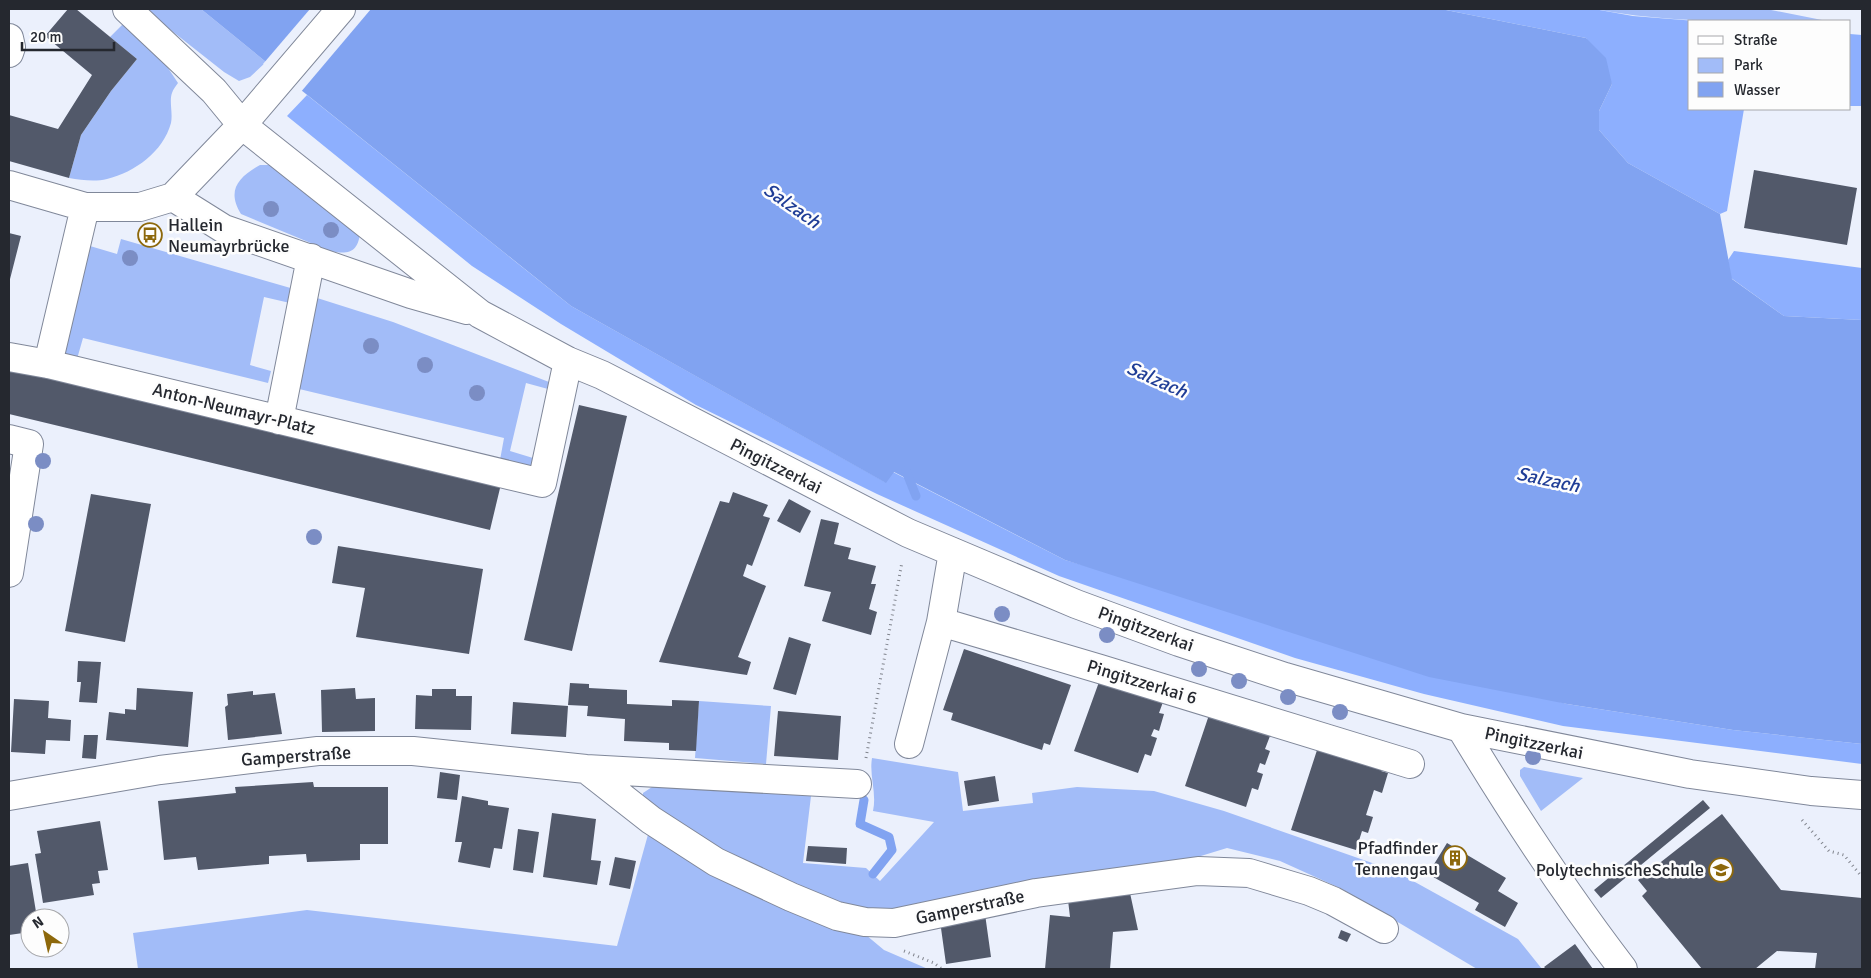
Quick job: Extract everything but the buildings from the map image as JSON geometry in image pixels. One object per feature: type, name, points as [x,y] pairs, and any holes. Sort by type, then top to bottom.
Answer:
[{"type":"street","points":[[127,9],[214,91],[242,125],[480,314]]},
{"type":"street","points":[[9,185],[86,207],[140,207],[173,197],[242,125],[341,9]]},
{"type":"street","points":[[9,38],[9,53]]},
{"type":"street","points":[[173,197],[224,229],[411,294],[480,314]]},
{"type":"street","points":[[48,364],[86,207]]},
{"type":"street","points":[[279,420],[311,258]]},
{"type":"street","name":"Pingitzzerkai","points":[[480,314],[568,361],[602,375],[908,533],[1076,604],[1179,642],[1295,680],[1461,728],[1690,774],[1811,791],[1862,794]]},
{"type":"street","name":"Anton-Neumayr-Platz","points":[[9,356],[542,483],[568,361]]},
{"type":"street","points":[[9,573],[19,442]]},
{"type":"street","points":[[909,744],[941,622],[953,552]]},
{"type":"street","name":"Pingitzzerkai 6","points":[[941,622],[1410,764]]},
{"type":"street","points":[[1461,728],[1518,822],[1591,928],[1623,969]]},
{"type":"street","name":"Gamperstraße","points":[[9,796],[160,770],[318,751],[413,751],[586,769],[858,784]]},
{"type":"street","name":"Gamperstraße","points":[[586,769],[651,820],[716,862],[837,916],[865,922],[894,923],[1036,892],[1198,872],[1225,871],[1249,873],[1309,891],[1333,901],[1384,929]]},
{"type":"path","points":[[858,784],[863,774],[908,533]]},
{"type":"path","points":[[1772,785],[1829,851],[1844,855],[1862,877]]},
{"type":"green space","points":[[144,9],[201,9],[266,62],[250,77],[239,81],[224,72]]},
{"type":"green space","points":[[1594,9],[1766,9],[1822,20],[1710,20],[1623,14]]},
{"type":"green space","points":[[124,23],[158,53],[178,83],[171,96],[171,123],[162,143],[155,152],[128,171],[102,180],[69,178],[81,135],[111,91],[137,59],[110,37]]},
{"type":"green space","points":[[260,165],[272,165],[360,231],[358,244],[355,248],[343,253],[330,251],[241,214],[235,198],[237,185],[246,174]]},
{"type":"green space","points":[[121,239],[294,289],[290,303],[264,297],[250,365],[271,371],[268,383],[83,338],[77,359],[63,355],[90,246],[117,254]]},
{"type":"green space","points":[[314,297],[393,322],[549,382],[552,386],[548,389],[526,383],[510,451],[533,458],[530,469],[500,460],[504,438],[295,388]]},
{"type":"green space","points":[[699,701],[771,706],[766,764],[695,758]]},
{"type":"green space","points":[[872,758],[958,772],[963,811],[1033,803],[1032,793],[1077,787],[1154,791],[1224,811],[1395,871],[1518,939],[1542,969],[1477,969],[1342,889],[1280,861],[1227,848],[1191,859],[872,912],[841,906],[716,851],[643,799],[643,793],[652,787],[674,786],[811,796],[803,863],[866,868],[880,881],[934,822],[873,811]]},
{"type":"green space","points":[[1524,767],[1583,778],[1541,811],[1520,776],[1520,770]]},
{"type":"green space","points":[[649,831],[860,930],[884,950],[928,969],[138,969],[133,933],[307,910],[617,946]]},
{"type":"shaded area","points":[[1441,9],[1594,9],[1633,16],[1688,20],[1688,110],[1744,110],[1727,211],[1720,214],[1628,163],[1599,130],[1599,111],[1612,84],[1586,38]]},
{"type":"shaded area","points":[[1851,34],[1862,35],[1862,106],[1851,106]]},
{"type":"shaded area","points":[[307,95],[571,306],[885,482],[893,472],[1065,560],[1567,704],[1733,730],[1862,744],[1862,764],[1563,726],[1424,694],[1295,658],[1059,576],[877,494],[696,405],[561,324],[472,266],[287,116]]},
{"type":"shaded area","points":[[1734,251],[1862,268],[1862,320],[1784,316],[1731,278],[1728,260]]},
{"type":"water","name":"Salzach","points":[[201,9],[1441,9],[1586,38],[1606,58],[1612,84],[1599,111],[1599,130],[1628,163],[1720,214],[1732,279],[1784,316],[1862,320],[1862,744],[1733,730],[1567,704],[1429,677],[1065,560],[894,472],[886,483],[571,306]]},
{"type":"pier","points":[[310,9],[371,9],[300,93],[263,64]]},
{"type":"waterway","points":[[906,471],[916,496]]},
{"type":"waterway","points":[[864,800],[860,824],[889,837],[892,850],[873,874]]},
{"type":"place","name":"Hallein Neumayrbrücke","points":[[150,235]]},
{"type":"place","name":"Pfadfinder Tennengau","points":[[1455,858]]},
{"type":"place","name":"PolytechnischeSchule","points":[[1721,870]]}]
